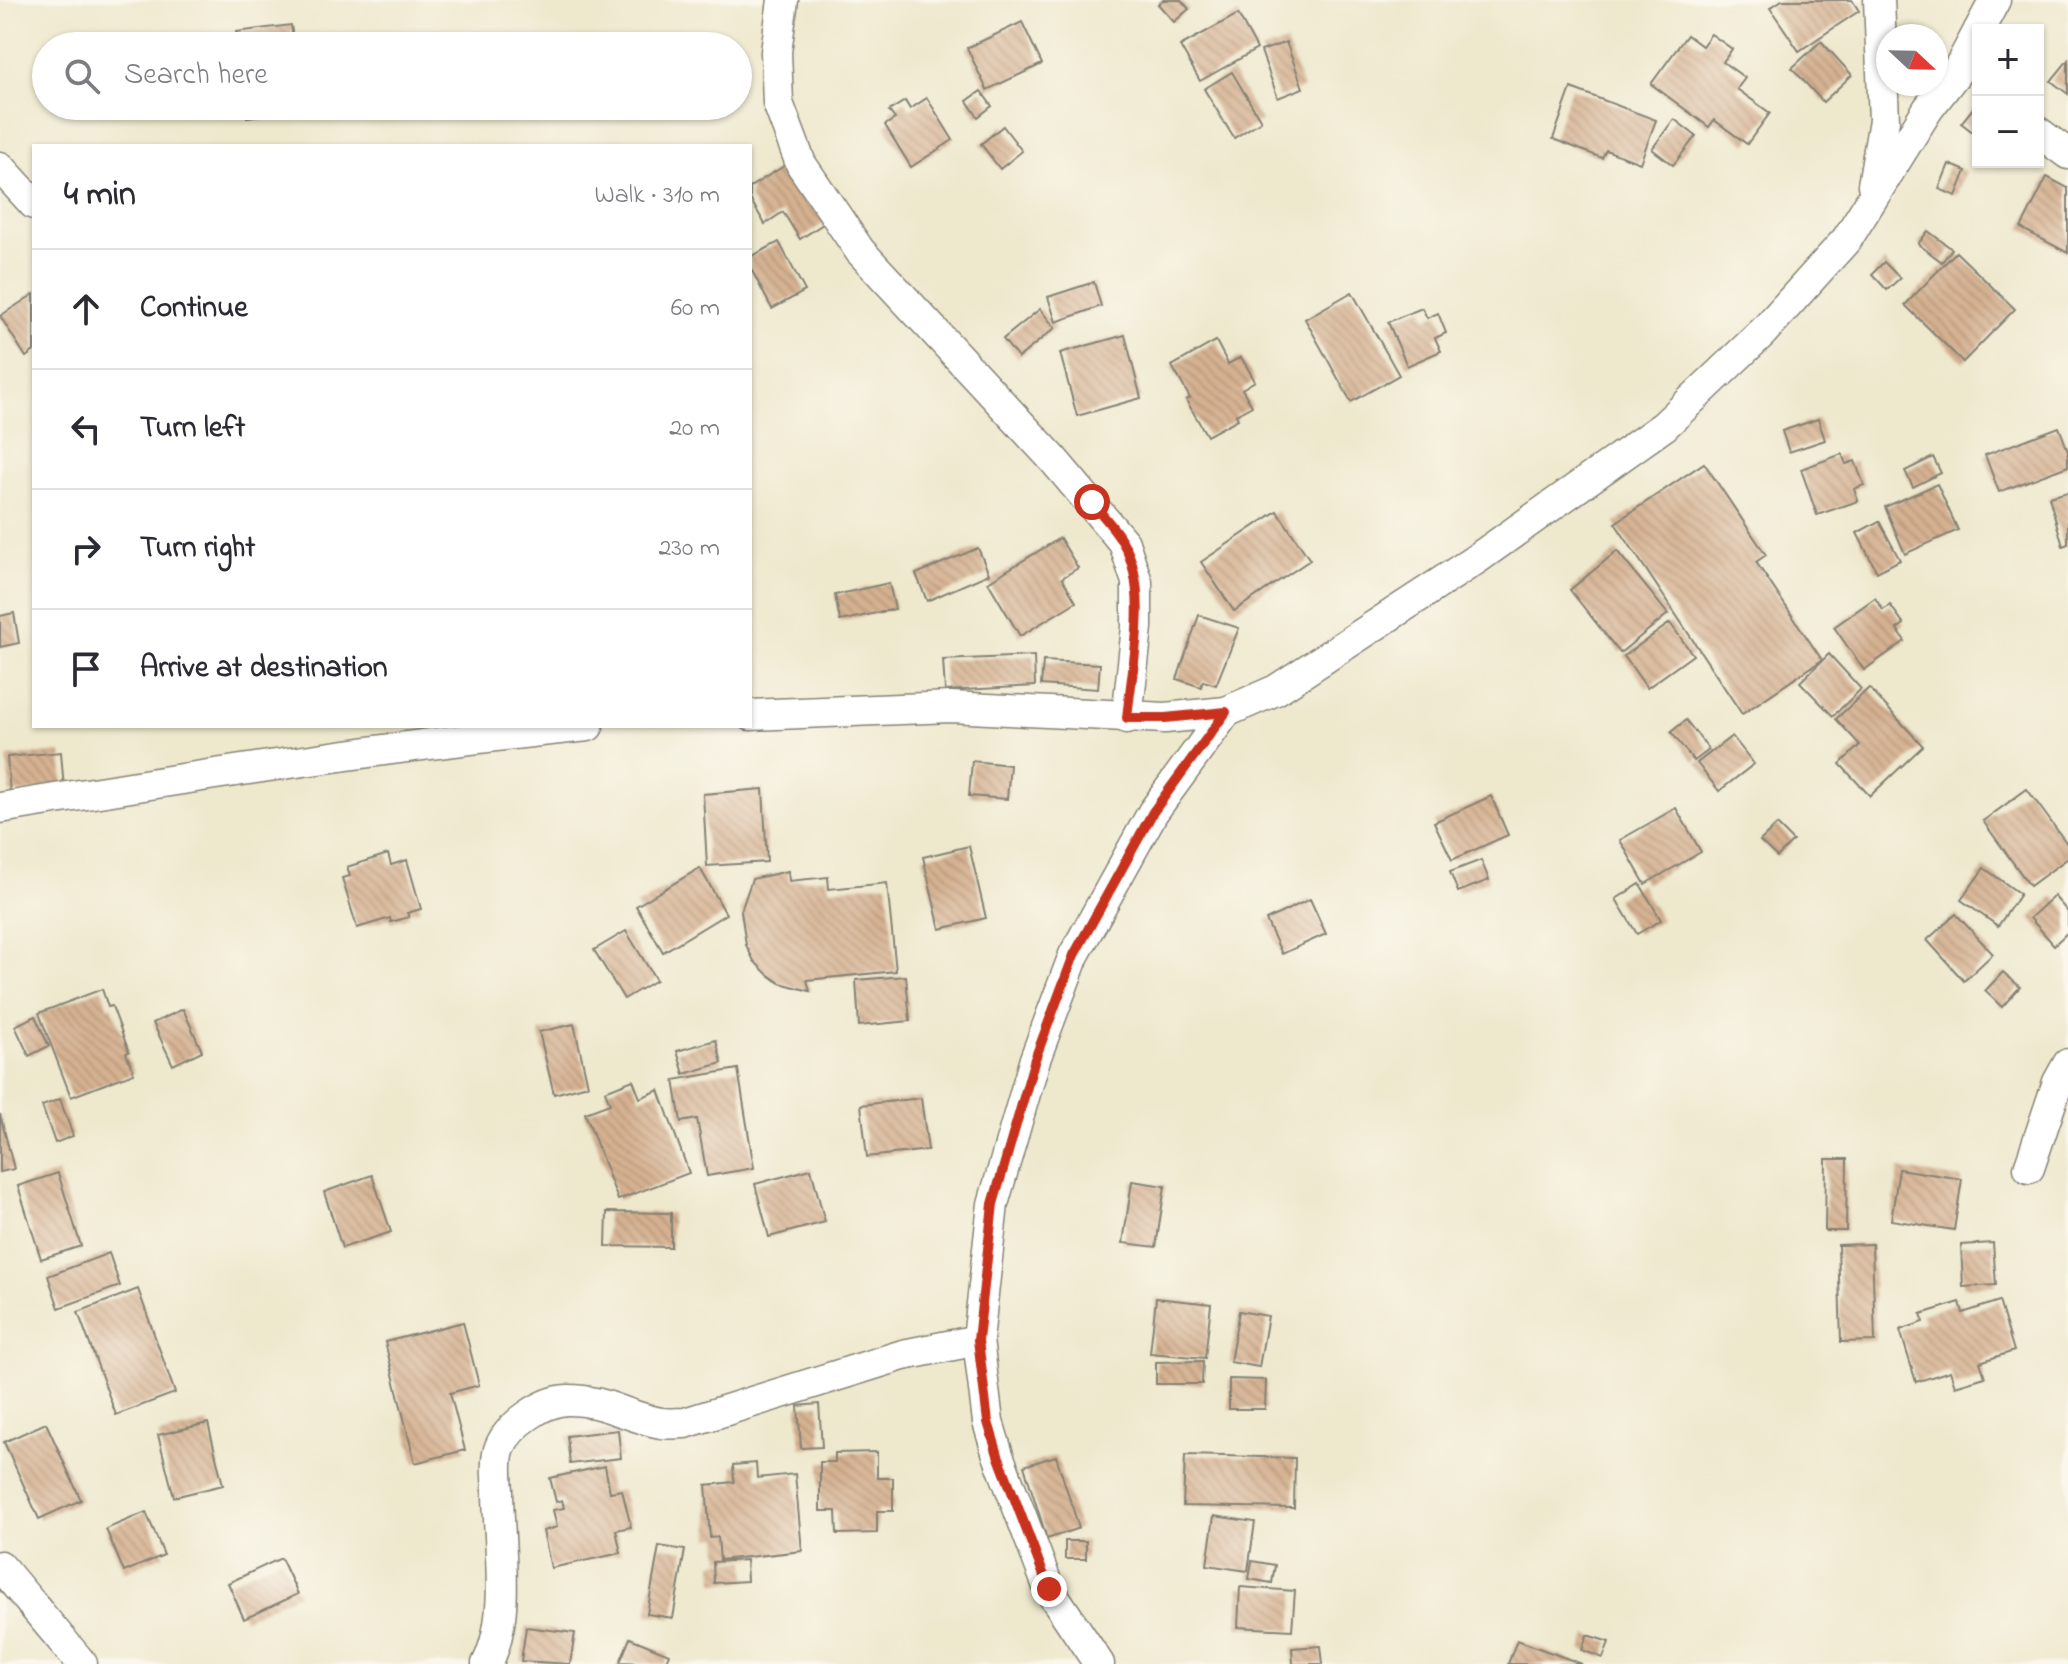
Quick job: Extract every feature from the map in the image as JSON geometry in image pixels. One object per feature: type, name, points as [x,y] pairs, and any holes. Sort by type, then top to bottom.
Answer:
[{"type":"street","points":[[783,0],[776,52],[778,103],[801,164],[860,251],[1052,458],[1124,543],[1137,582],[1137,627],[1127,718]]},
{"type":"street","points":[[1879,0],[1880,24]]},
{"type":"street","points":[[1982,24],[1995,0]]},
{"type":"street","points":[[1888,96],[1900,113],[1912,117],[1967,81],[1972,58]]},
{"type":"street","points":[[1868,206],[1878,165],[1884,96]]},
{"type":"street","points":[[752,715],[951,707],[1165,718],[1226,712],[1276,690],[1475,560],[1664,426],[1763,332],[1847,239],[1928,109]]},
{"type":"street","points":[[2044,136],[2068,154]]},
{"type":"street","points":[[0,167],[32,202]]},
{"type":"street","points":[[1099,1664],[1049,1589],[988,1422],[978,1340],[993,1204],[1035,1059],[1074,955],[1153,812],[1226,712]]},
{"type":"street","points":[[0,808],[423,734],[547,728]]},
{"type":"street","points":[[2029,1168],[2058,1082],[2068,1064]]},
{"type":"street","points":[[487,1664],[499,1630],[502,1559],[498,1508],[499,1449],[509,1432],[537,1411],[562,1400],[592,1400],[661,1423],[685,1423],[903,1355],[978,1340]]},
{"type":"street","points":[[0,1566],[82,1664]]},
{"type":"building","points":[[1163,0],[1181,0],[1189,9],[1174,22],[1158,4]]},
{"type":"building","points":[[1782,0],[1852,0],[1859,11],[1799,51],[1770,8]]},
{"type":"building","points":[[1238,14],[1257,49],[1200,81],[1180,46]]},
{"type":"building","points":[[1022,22],[1042,64],[987,90],[967,48]]},
{"type":"building","points":[[291,25],[292,32],[236,32]]},
{"type":"building","points":[[1711,34],[1732,49],[1723,62],[1745,78],[1737,89],[1770,113],[1747,144],[1714,120],[1709,127],[1651,84],[1687,35],[1702,46]]},
{"type":"building","points":[[1821,41],[1852,75],[1823,102],[1792,68]]},
{"type":"building","points":[[1286,42],[1303,88],[1278,98],[1261,51]]},
{"type":"building","points":[[2068,60],[2068,94],[2051,81]]},
{"type":"building","points":[[1232,72],[1261,121],[1234,138],[1204,89]]},
{"type":"building","points":[[1571,88],[1656,120],[1640,163],[1606,150],[1602,158],[1553,139]]},
{"type":"building","points":[[981,91],[992,106],[978,117],[967,101]]},
{"type":"building","points":[[927,98],[953,140],[911,167],[885,125],[895,119],[889,111],[905,101],[910,109]]},
{"type":"building","points":[[1972,109],[1972,131],[1961,123]]},
{"type":"building","points":[[1674,119],[1696,136],[1673,165],[1652,149]]},
{"type":"building","points":[[1003,126],[1022,151],[1000,169],[981,144]]},
{"type":"building","points":[[789,163],[826,222],[800,239],[783,212],[765,224],[752,202],[752,186]]},
{"type":"building","points":[[1949,164],[1966,171],[1956,196],[1939,189]]},
{"type":"building","points":[[2047,177],[2068,188],[2068,253],[2021,228]]},
{"type":"building","points":[[1928,231],[1952,249],[1942,262],[1918,244]]},
{"type":"building","points":[[779,242],[805,291],[772,309],[752,271],[752,256]]},
{"type":"building","points":[[1956,252],[2015,309],[1963,362],[1905,305]]},
{"type":"building","points":[[1884,262],[1900,278],[1887,290],[1872,274]]},
{"type":"building","points":[[1094,282],[1101,306],[1056,322],[1048,297]]},
{"type":"building","points":[[1352,292],[1399,375],[1351,402],[1305,319]]},
{"type":"building","points":[[32,295],[32,352],[26,357],[0,316]]},
{"type":"building","points":[[1422,308],[1427,318],[1438,313],[1446,333],[1435,338],[1441,351],[1407,366],[1388,322]]},
{"type":"building","points":[[1040,309],[1055,328],[1018,358],[1003,339]]},
{"type":"building","points":[[1125,335],[1141,398],[1077,416],[1060,353]]},
{"type":"building","points":[[1216,341],[1228,364],[1241,357],[1255,381],[1242,389],[1252,406],[1236,415],[1238,419],[1207,436],[1186,400],[1190,398],[1172,366]]},
{"type":"building","points":[[1818,419],[1825,440],[1789,452],[1782,431]]},
{"type":"building","points":[[2059,427],[2068,451],[2068,466],[1999,492],[1985,455]]},
{"type":"building","points":[[1842,454],[1846,464],[1855,461],[1864,485],[1854,489],[1858,501],[1817,515],[1801,469]]},
{"type":"building","points":[[1933,457],[1941,473],[1913,487],[1905,471]]},
{"type":"building","points":[[1704,463],[1766,555],[1756,562],[1822,660],[1742,714],[1615,523]]},
{"type":"building","points":[[1937,484],[1958,530],[1905,554],[1885,507]]},
{"type":"building","points":[[2068,492],[2068,544],[2063,546],[2049,497]]},
{"type":"building","points":[[1277,511],[1310,560],[1234,611],[1201,562]]},
{"type":"building","points":[[1879,521],[1900,560],[1877,572],[1857,533]]},
{"type":"building","points":[[1060,538],[1078,568],[1062,578],[1076,602],[1020,636],[988,582]]},
{"type":"building","points":[[978,548],[989,574],[927,601],[916,574]]},
{"type":"building","points":[[1617,551],[1668,614],[1620,653],[1570,590]]},
{"type":"building","points":[[889,583],[895,609],[840,621],[835,595]]},
{"type":"building","points":[[1875,598],[1883,610],[1890,605],[1904,624],[1897,629],[1905,641],[1864,670],[1834,627]]},
{"type":"building","points":[[14,613],[19,643],[0,647],[0,616]]},
{"type":"building","points":[[1199,615],[1239,628],[1216,685],[1203,681],[1201,687],[1177,679]]},
{"type":"building","points":[[1670,623],[1693,655],[1647,688],[1624,656]]},
{"type":"building","points":[[1829,654],[1861,689],[1833,716],[1800,682]]},
{"type":"building","points":[[1034,656],[1035,686],[945,691],[943,660]]},
{"type":"building","points":[[1043,661],[1100,664],[1098,689],[1041,685]]},
{"type":"building","points":[[1869,688],[1923,746],[1870,796],[1840,764],[1860,745],[1836,719]]},
{"type":"building","points":[[1686,720],[1709,750],[1694,761],[1671,732]]},
{"type":"building","points":[[1732,736],[1754,764],[1719,791],[1697,763]]},
{"type":"building","points":[[61,752],[64,789],[10,793],[7,757]]},
{"type":"building","points":[[972,761],[1010,765],[1007,799],[969,796]]},
{"type":"building","points":[[763,789],[767,862],[707,866],[703,794]]},
{"type":"building","points":[[2027,789],[2068,845],[2068,858],[2030,886],[1983,821]]},
{"type":"building","points":[[1491,796],[1508,835],[1452,860],[1434,822]]},
{"type":"building","points":[[1676,808],[1701,852],[1645,884],[1620,840]]},
{"type":"building","points":[[1777,825],[1793,841],[1777,857],[1760,841]]},
{"type":"building","points":[[969,846],[986,918],[940,929],[923,857]]},
{"type":"building","points":[[388,854],[391,865],[407,860],[421,909],[407,913],[409,917],[391,922],[390,918],[357,928],[342,878],[350,876],[347,867]]},
{"type":"building","points":[[1481,860],[1489,880],[1458,892],[1450,872]]},
{"type":"building","points":[[700,868],[726,914],[663,952],[636,906]]},
{"type":"building","points":[[1984,868],[2020,894],[1998,926],[1961,900]]},
{"type":"building","points":[[788,871],[789,881],[828,877],[829,889],[887,883],[896,971],[807,980],[810,991],[780,983],[766,973],[754,961],[746,945],[741,911],[752,879]]},
{"type":"building","points":[[1640,884],[1661,920],[1637,934],[1616,899]]},
{"type":"building","points":[[2054,896],[2068,912],[2068,932],[2054,945],[2030,918]]},
{"type":"building","points":[[1310,899],[1326,934],[1282,954],[1266,920]]},
{"type":"building","points":[[1956,914],[1993,954],[1964,981],[1927,940]]},
{"type":"building","points":[[626,931],[656,980],[624,999],[594,950]]},
{"type":"building","points":[[2003,972],[2020,987],[2002,1007],[1985,991]]},
{"type":"building","points":[[906,976],[910,1021],[859,1026],[856,980]]},
{"type":"building","points":[[102,989],[108,1007],[112,1006],[134,1073],[71,1097],[39,1013]]},
{"type":"building","points":[[183,1009],[202,1051],[173,1065],[153,1023]]},
{"type":"building","points":[[35,1016],[49,1046],[29,1056],[15,1026]]},
{"type":"building","points":[[574,1024],[588,1085],[554,1094],[539,1032]]},
{"type":"building","points":[[716,1040],[722,1063],[684,1074],[677,1051]]},
{"type":"building","points":[[738,1069],[754,1168],[707,1176],[697,1119],[681,1122],[674,1080]]},
{"type":"building","points":[[633,1080],[640,1098],[659,1090],[689,1173],[618,1200],[585,1113],[610,1104],[605,1091]]},
{"type":"building","points":[[921,1098],[928,1150],[867,1157],[861,1105]]},
{"type":"building","points":[[60,1099],[73,1136],[55,1143],[42,1106]]},
{"type":"building","points":[[0,1114],[14,1169],[0,1172]]},
{"type":"building","points":[[1826,1159],[1847,1159],[1846,1231],[1825,1231]]},
{"type":"building","points":[[811,1169],[825,1222],[769,1237],[755,1184]]},
{"type":"building","points":[[1899,1169],[1962,1179],[1954,1230],[1891,1220]]},
{"type":"building","points":[[58,1173],[81,1246],[41,1259],[18,1186]]},
{"type":"building","points":[[372,1175],[391,1232],[342,1248],[324,1192]]},
{"type":"building","points":[[1132,1181],[1165,1186],[1156,1247],[1123,1243]]},
{"type":"building","points":[[607,1212],[671,1213],[671,1247],[606,1246]]},
{"type":"building","points":[[1993,1243],[1996,1285],[1963,1287],[1961,1245]]},
{"type":"building","points":[[1872,1244],[1875,1341],[1841,1342],[1838,1245]]},
{"type":"building","points":[[109,1253],[120,1286],[59,1308],[48,1276]]},
{"type":"building","points":[[138,1289],[175,1393],[116,1415],[78,1312]]},
{"type":"building","points":[[1156,1298],[1211,1304],[1205,1358],[1150,1353]]},
{"type":"building","points":[[1999,1301],[2014,1351],[1980,1362],[1985,1377],[1955,1386],[1950,1371],[1916,1382],[1900,1330],[1924,1322],[1921,1314],[1960,1302],[1963,1313]]},
{"type":"building","points":[[1239,1311],[1268,1316],[1259,1367],[1230,1362]]},
{"type":"building","points":[[463,1322],[479,1385],[450,1393],[465,1450],[415,1463],[385,1342]]},
{"type":"building","points":[[1203,1361],[1202,1384],[1156,1384],[1156,1362]]},
{"type":"building","points":[[1229,1379],[1266,1380],[1265,1409],[1229,1409]]},
{"type":"building","points":[[819,1404],[822,1447],[801,1448],[798,1406]]},
{"type":"building","points":[[46,1423],[81,1500],[39,1519],[4,1442]]},
{"type":"building","points":[[208,1423],[223,1485],[174,1497],[158,1435]]},
{"type":"building","points":[[618,1430],[621,1458],[570,1464],[567,1436]]},
{"type":"building","points":[[877,1452],[877,1478],[893,1478],[893,1511],[877,1511],[877,1533],[837,1534],[836,1511],[820,1511],[820,1462],[835,1462],[835,1453]]},
{"type":"building","points":[[1185,1455],[1295,1458],[1294,1508],[1183,1506]]},
{"type":"building","points":[[1056,1456],[1079,1528],[1047,1539],[1024,1466]]},
{"type":"building","points":[[756,1463],[757,1478],[795,1474],[802,1551],[720,1560],[718,1537],[710,1538],[706,1485],[734,1482],[733,1465]]},
{"type":"building","points":[[605,1466],[610,1492],[622,1490],[631,1527],[616,1530],[621,1553],[551,1568],[543,1531],[557,1527],[553,1510],[564,1508],[562,1500],[556,1502],[550,1478]]},
{"type":"building","points":[[146,1512],[164,1555],[124,1572],[106,1529]]},
{"type":"building","points":[[1214,1516],[1255,1522],[1248,1571],[1207,1565]]},
{"type":"building","points":[[1065,1541],[1086,1541],[1086,1559],[1065,1559]]},
{"type":"building","points":[[659,1546],[685,1550],[673,1618],[647,1614]]},
{"type":"building","points":[[281,1558],[298,1594],[244,1619],[228,1583]]},
{"type":"building","points":[[746,1560],[747,1581],[714,1583],[713,1562]]},
{"type":"building","points":[[1252,1561],[1275,1565],[1272,1583],[1249,1579]]},
{"type":"building","points":[[1240,1587],[1295,1591],[1292,1630],[1238,1627]]},
{"type":"building","points":[[526,1627],[575,1633],[570,1664],[521,1661]]},
{"type":"building","points":[[1587,1635],[1609,1642],[1603,1658],[1582,1650]]},
{"type":"building","points":[[630,1638],[669,1654],[665,1664],[620,1662]]},
{"type":"building","points":[[1517,1640],[1582,1664],[1508,1664]]},
{"type":"building","points":[[1321,1646],[1323,1664],[1293,1664],[1292,1648]]},
{"type":"route","points":[[1049,1589],[988,1422],[978,1340],[993,1204],[1035,1059],[1074,955],[1153,812],[1226,712],[1127,718],[1137,627],[1137,582],[1124,543],[1092,502]]}]
